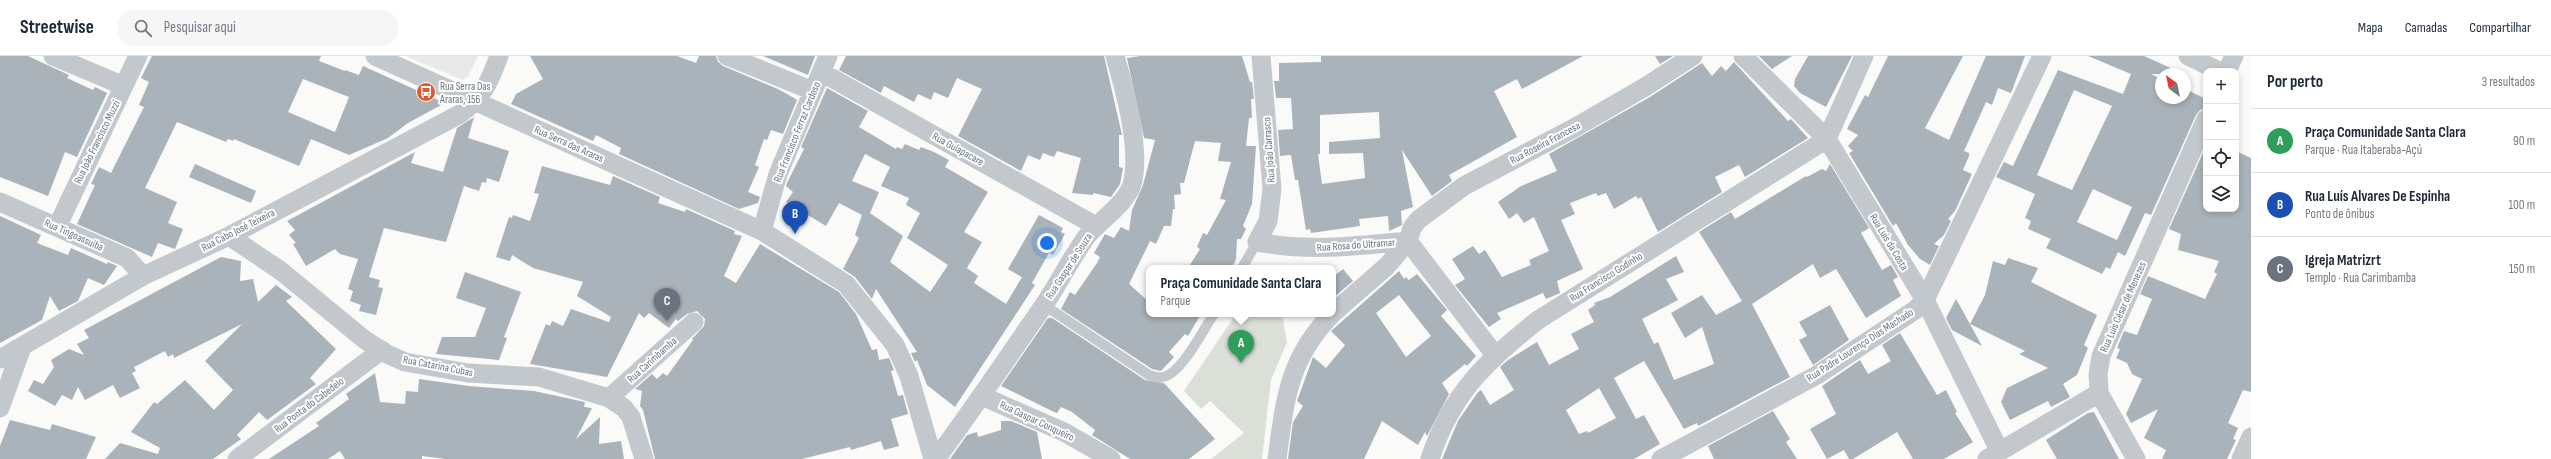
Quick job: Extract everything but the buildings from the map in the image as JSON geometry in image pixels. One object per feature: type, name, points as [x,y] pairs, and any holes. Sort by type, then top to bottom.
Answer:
[{"type":"street","points":[[53,56],[124,86]]},
{"type":"street","name":"Rua João Francisco Muzzi","points":[[57,227],[138,56]]},
{"type":"street","name":"Rua Serra das Araras","points":[[375,56],[762,232],[846,284],[876,319],[895,345],[909,376],[934,459]]},
{"type":"street","name":"Rua Cabo José Teixeira","points":[[0,359],[143,276],[229,236],[460,114],[476,102],[487,86],[499,56]]},
{"type":"street","points":[[727,56],[813,91]]},
{"type":"street","name":"Rua Gaspar de Souza","points":[[934,459],[982,396],[1012,348],[1044,305],[1079,247],[1096,226],[1128,194],[1133,182],[1135,163],[1123,83],[1115,56]]},
{"type":"street","name":"Rua João Carrasco","points":[[1257,242],[1268,221],[1272,189],[1261,56]]},
{"type":"street","name":"Rua Roseira Francesa","points":[[1336,310],[1387,266],[1408,241],[1412,228],[1418,220],[1464,186],[1574,128],[1645,87],[1693,56]]},
{"type":"street","name":"Rua Luís da Costa","points":[[1743,56],[1827,139],[1925,300],[1994,456]]},
{"type":"street","points":[[1827,139],[1864,56]]},
{"type":"street","name":"Rua Padre Lourenço Dias Machado","points":[[1661,459],[1817,375],[1915,310],[1925,300],[2042,56]]},
{"type":"street","points":[[2188,56],[2213,68]]},
{"type":"street","points":[[2228,68],[2234,56]]},
{"type":"street","name":"Rua Francisco Ferraz Cardoso","points":[[762,232],[778,174],[825,64]]},
{"type":"street","name":"Rua Guiapacare","points":[[825,64],[1096,226]]},
{"type":"street","name":"Rua Luís César de Menezes","points":[[2099,393],[2098,374],[2101,356],[2203,126]]},
{"type":"street","name":"Rua Francisco Godinho","points":[[1430,459],[1455,402],[1495,355],[1538,320],[1827,139]]},
{"type":"street","name":"Rua Tingoassuiba","points":[[0,202],[127,258],[143,276]]},
{"type":"street","name":"Rua Catarina Cubas","points":[[229,236],[281,271],[365,340],[405,362],[468,373],[539,377],[609,398],[624,408],[631,417],[644,459]]},
{"type":"street","name":"Rua Rosa do Ultramar","points":[[1257,242],[1295,248],[1326,249],[1408,241],[1495,355]]},
{"type":"street","name":"Rua Roseira Francesa","points":[[1277,459],[1291,376],[1311,340],[1329,317]]},
{"type":"street","name":"Rua Carimbamba","points":[[609,398],[694,322]]},
{"type":"street","points":[[0,408],[22,347]]},
{"type":"street","name":"Rua Ponta do Cabedelo","points":[[237,459],[382,350]]},
{"type":"street","points":[[1994,456],[2099,393],[2136,459]]},
{"type":"street","name":"Rua Gaspar Conqueiro","points":[[982,396],[1064,432],[1104,457]]},
{"type":"street","points":[[2241,459],[2251,436]]},
{"type":"lane","points":[[1244,265],[1257,242]]},
{"type":"lane","points":[[1044,305],[1149,375],[1159,378],[1169,375],[1178,367],[1212,317]]},
{"type":"shaded area","points":[[405,56],[478,56],[468,77],[463,80]]},
{"type":"shaded area","points":[[1234,317],[1283,317],[1287,342],[1271,380],[1262,459],[1211,459],[1244,433],[1210,401],[1201,409],[1184,391]]},
{"type":"place","name":"Rua Serra Das Araras, 156","points":[[426,92]]},
{"type":"place","name":"Rua Luís Alvares De Espinha","points":[[795,234]]},
{"type":"place","name":"Igreja Matrizrt","points":[[667,321]]},
{"type":"place","name":"Praça Comunidade Santa Clara","points":[[1241,363]]}]
